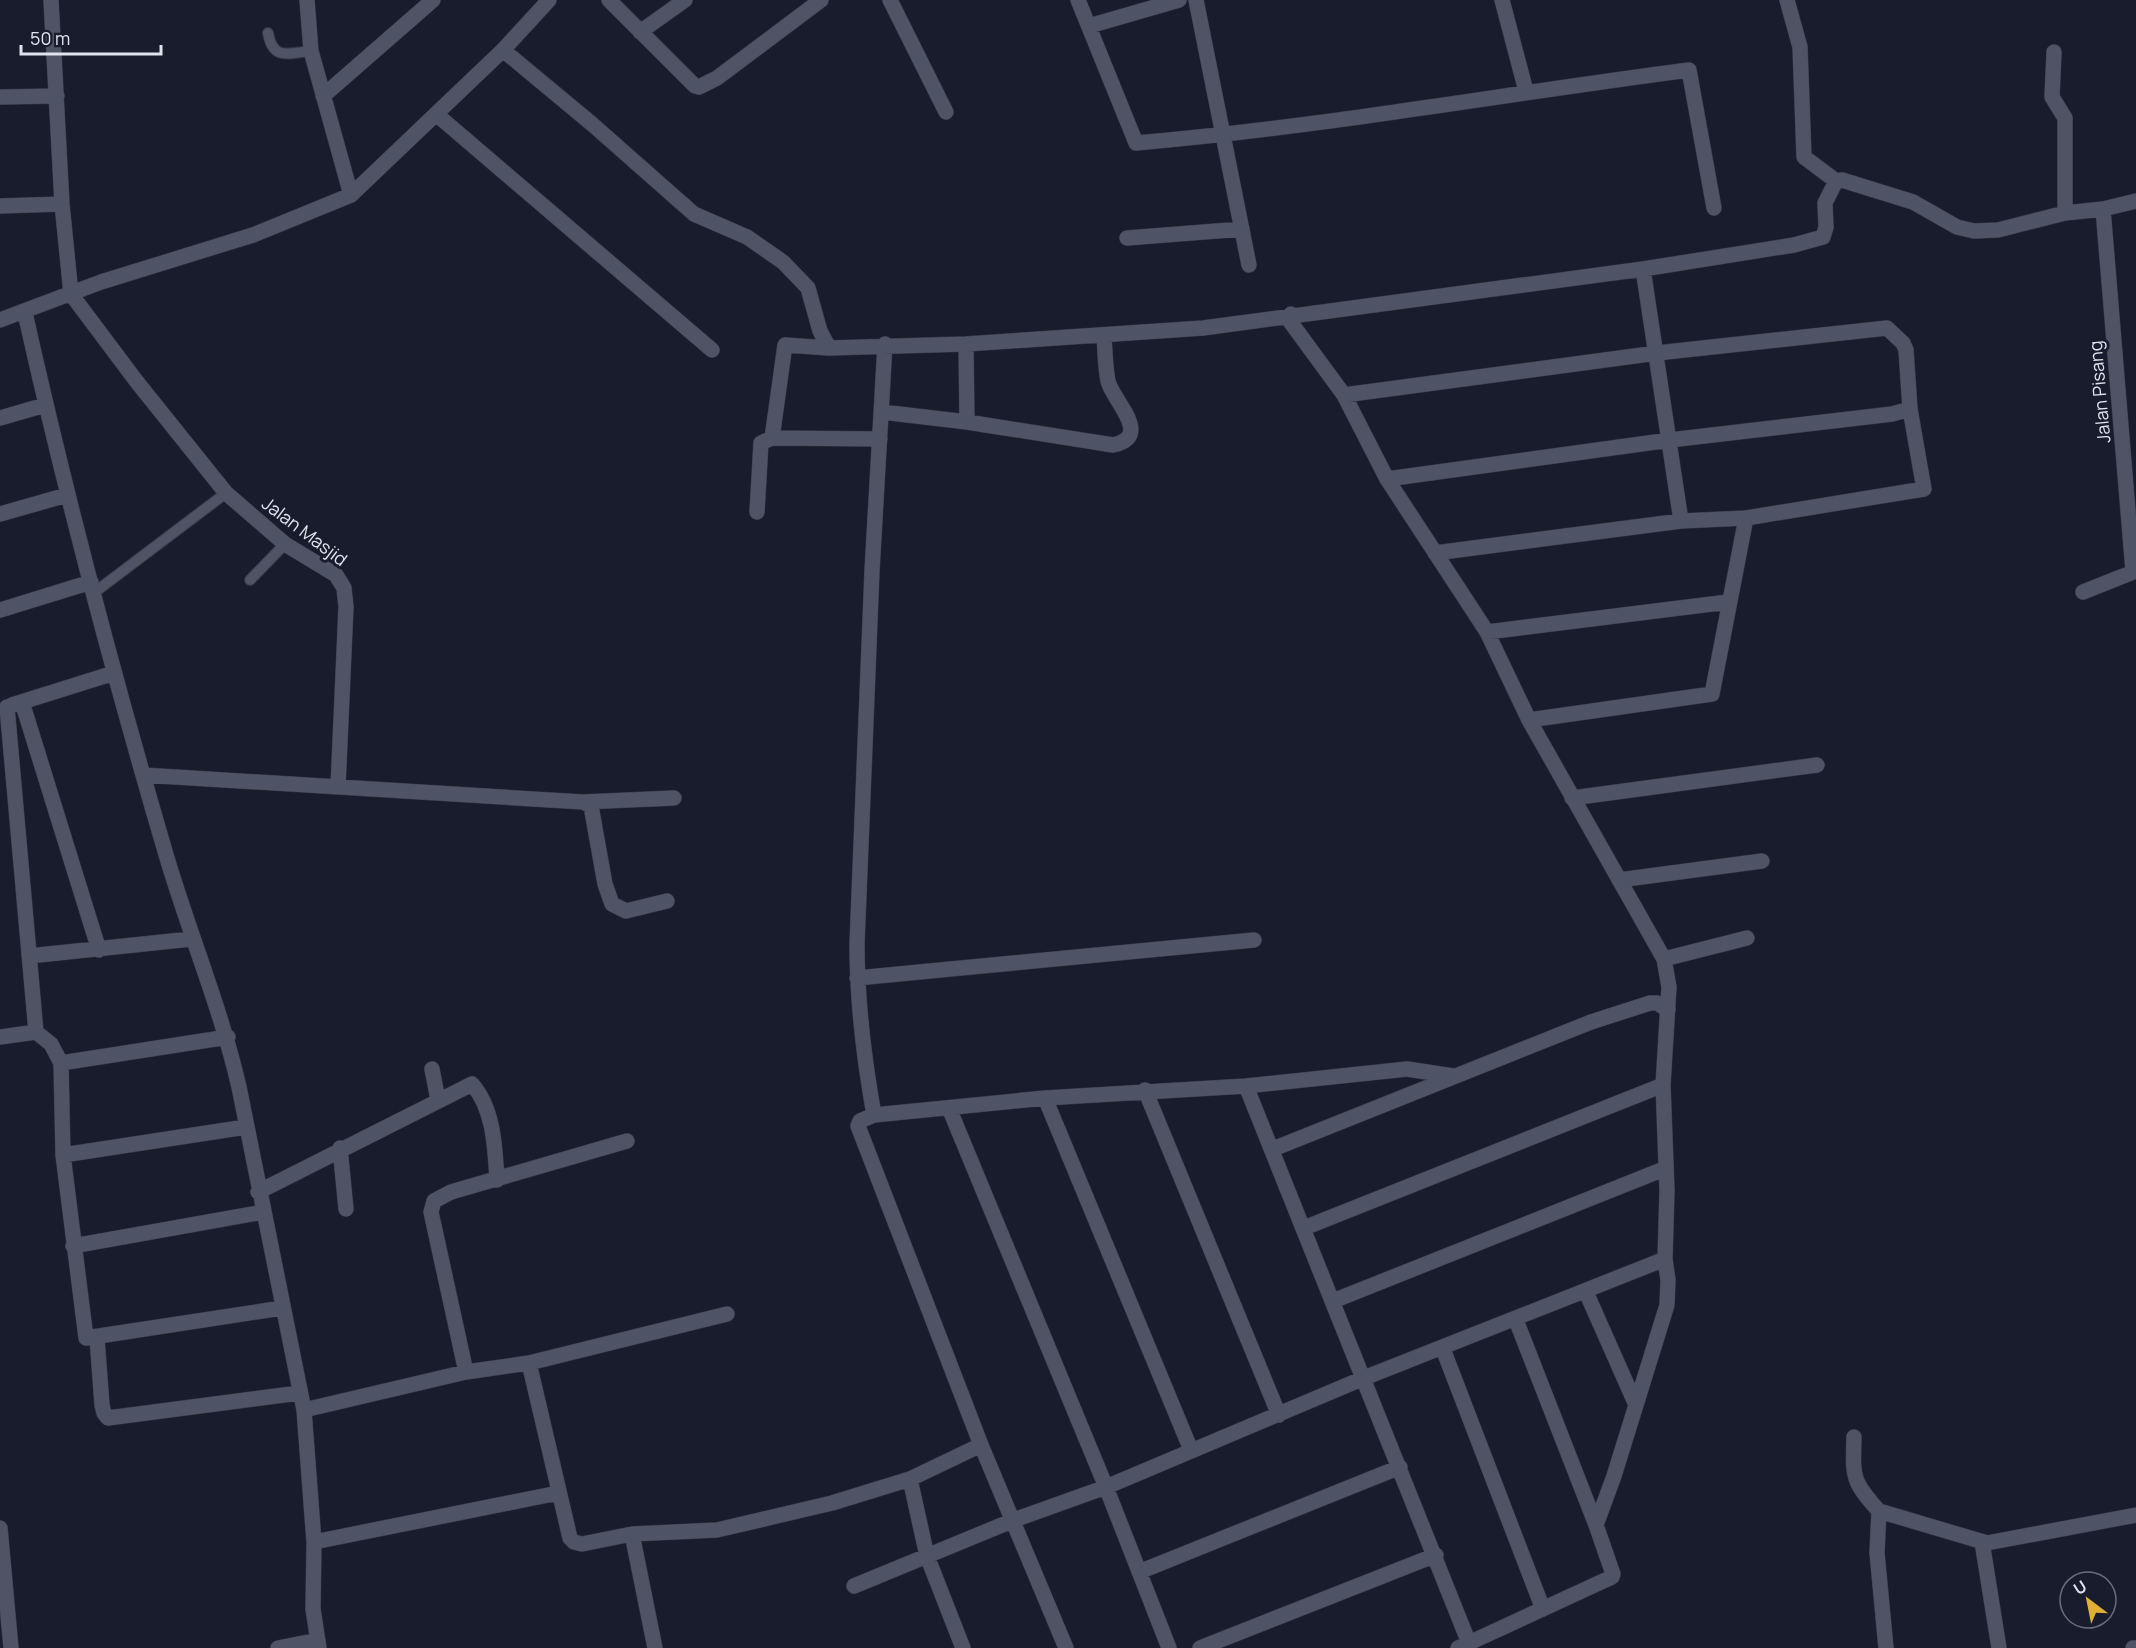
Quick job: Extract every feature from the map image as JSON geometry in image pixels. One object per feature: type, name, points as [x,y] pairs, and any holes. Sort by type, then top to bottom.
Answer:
[{"type":"street","points":[[51,0],[62,204],[71,294]]},
{"type":"street","points":[[307,0],[311,51],[351,195]]},
{"type":"street","points":[[323,96],[418,6],[433,0]]},
{"type":"street","points":[[0,320],[25,313],[101,282],[253,235],[351,195],[503,50],[549,0]]},
{"type":"street","points":[[609,0],[695,86],[699,87],[717,78],[821,0]]},
{"type":"street","points":[[640,32],[685,0]]},
{"type":"street","points":[[890,0],[946,112]]},
{"type":"street","points":[[1078,0],[1136,143],[1223,136],[1526,91],[1689,70],[1714,208]]},
{"type":"street","points":[[1089,26],[1179,0]]},
{"type":"street","points":[[1196,0],[1249,265]]},
{"type":"street","points":[[1502,0],[1526,91]]},
{"type":"street","points":[[1787,0],[1800,47],[1804,157],[1836,181],[1845,180],[1913,202],[1928,208],[1957,227],[1974,231],[1998,230],[2065,213],[2103,209],[2136,201]]},
{"type":"street","points":[[503,50],[592,124],[694,214],[747,237],[783,262],[808,288],[820,331],[829,348]]},
{"type":"street","points":[[2054,52],[2052,98],[2065,118],[2065,213]]},
{"type":"street","points":[[0,97],[57,96]]},
{"type":"street","points":[[436,114],[712,350]]},
{"type":"street","points":[[772,438],[785,345],[829,348],[885,344],[966,344],[1203,328],[1291,314],[1643,269],[1794,245],[1823,237],[1826,226],[1825,203],[1836,181]]},
{"type":"street","points":[[0,206],[62,204]]},
{"type":"street","name":"Jalan Pisang","points":[[2103,209],[2135,571]]},
{"type":"street","points":[[1127,238],[1242,229]]},
{"type":"street","points":[[1643,269],[1681,521]]},
{"type":"street","name":"Jalan Masjid","points":[[71,294],[137,382],[226,493],[285,544],[336,575],[344,588],[346,607],[338,788]]},
{"type":"street","points":[[25,313],[45,405],[114,673],[192,939],[228,1037],[304,1410],[314,1542],[313,1609],[318,1644],[278,1648]]},
{"type":"street","points":[[1291,314],[1288,320],[1344,394],[1387,478],[1487,632],[1529,720],[1664,959],[1669,987],[1663,1085],[1664,1169],[1667,1190],[1665,1259],[1668,1280],[1667,1305],[1596,1525]]},
{"type":"street","points":[[1344,394],[1657,353],[1887,328],[1903,343],[1906,350],[1910,409],[1924,489],[1746,518],[1681,521],[1435,553]]},
{"type":"street","points":[[882,412],[967,422],[1113,445],[1119,443],[1128,437],[1131,428],[1121,402],[1108,382],[1104,335]]},
{"type":"street","points":[[874,1115],[866,1070],[857,978],[871,594],[885,344]]},
{"type":"street","points":[[966,344],[967,422]]},
{"type":"street","points":[[0,418],[45,405]]},
{"type":"street","points":[[1387,478],[1670,440],[1892,414],[1910,409]]},
{"type":"street","points":[[757,512],[761,443],[772,438],[880,439]]},
{"type":"street","points":[[0,514],[68,495]]},
{"type":"street","points":[[1529,720],[1712,694],[1746,518]]},
{"type":"street","points":[[2083,592],[2135,571]]},
{"type":"street","points":[[0,610],[93,587]]},
{"type":"street","points":[[1487,632],[1728,602]]},
{"type":"street","points":[[10,706],[114,673]]},
{"type":"street","points":[[10,706],[99,950]]},
{"type":"street","points":[[10,706],[28,956],[36,1032],[51,1044],[61,1063],[63,1155],[84,1337],[88,1340],[282,1308]]},
{"type":"street","points":[[1572,798],[1817,765]]},
{"type":"street","points":[[143,776],[583,802],[674,798]]},
{"type":"street","points":[[583,802],[591,806],[605,884],[612,903],[626,911],[667,901]]},
{"type":"street","points":[[1619,880],[1762,861]]},
{"type":"street","points":[[1664,959],[1747,938]]},
{"type":"street","points":[[28,956],[192,939]]},
{"type":"street","points":[[857,978],[1254,940]]},
{"type":"street","points":[[1273,1149],[1591,1022],[1641,1005],[1657,1003],[1668,1010]]},
{"type":"street","points":[[0,1037],[36,1032]]},
{"type":"street","points":[[61,1063],[228,1037]]},
{"type":"street","points":[[432,1069],[438,1100]]},
{"type":"street","points":[[1066,1648],[981,1445],[858,1126],[860,1121],[874,1115],[1044,1098],[1145,1090],[1246,1086],[1407,1069],[1453,1076]]},
{"type":"street","points":[[258,1192],[340,1148],[472,1084],[481,1094],[488,1111],[497,1180]]},
{"type":"street","points":[[1304,1228],[1663,1085]]},
{"type":"street","points":[[1246,1086],[1436,1555],[1463,1646],[1612,1577],[1613,1571],[1516,1320]]},
{"type":"street","points":[[1145,1090],[1279,1415]]},
{"type":"street","points":[[1044,1098],[1191,1450]]},
{"type":"street","points":[[948,1108],[1106,1486],[1169,1648]]},
{"type":"street","points":[[63,1155],[246,1127]]},
{"type":"street","points":[[466,1372],[431,1212],[434,1201],[451,1192],[627,1141]]},
{"type":"street","points":[[340,1148],[346,1209]]},
{"type":"street","points":[[1333,1301],[1664,1169]]},
{"type":"street","points":[[73,1246],[263,1212]]},
{"type":"street","points":[[854,1586],[1014,1520],[1106,1486],[1364,1378],[1443,1349],[1665,1259]]},
{"type":"street","points":[[1587,1292],[1636,1405]]},
{"type":"street","points":[[304,1410],[466,1372],[529,1363],[727,1314]]},
{"type":"street","points":[[97,1338],[102,1405],[108,1418],[299,1393]]},
{"type":"street","points":[[1443,1349],[1543,1609]]},
{"type":"street","points":[[529,1363],[558,1493],[574,1542],[582,1544],[632,1534],[717,1530],[832,1503],[910,1479],[981,1445]]},
{"type":"street","points":[[1854,1437],[1853,1474],[1859,1489],[1879,1510],[1987,1543],[2136,1515]]},
{"type":"street","points":[[1139,1572],[1400,1467]]},
{"type":"street","points":[[910,1479],[927,1556],[960,1647]]},
{"type":"street","points":[[314,1542],[558,1493]]},
{"type":"street","points":[[1879,1510],[1877,1553],[1886,1648]]},
{"type":"street","points":[[0,1528],[11,1648]]},
{"type":"street","points":[[632,1534],[655,1648]]},
{"type":"street","points":[[1987,1543],[1983,1548],[1999,1648]]},
{"type":"street","points":[[1200,1648],[1436,1555]]},
{"type":"lane","points":[[268,33],[270,47],[274,51],[288,53],[311,51]]},
{"type":"lane","points":[[93,587],[226,493]]},
{"type":"lane","points":[[250,580],[285,544]]}]
